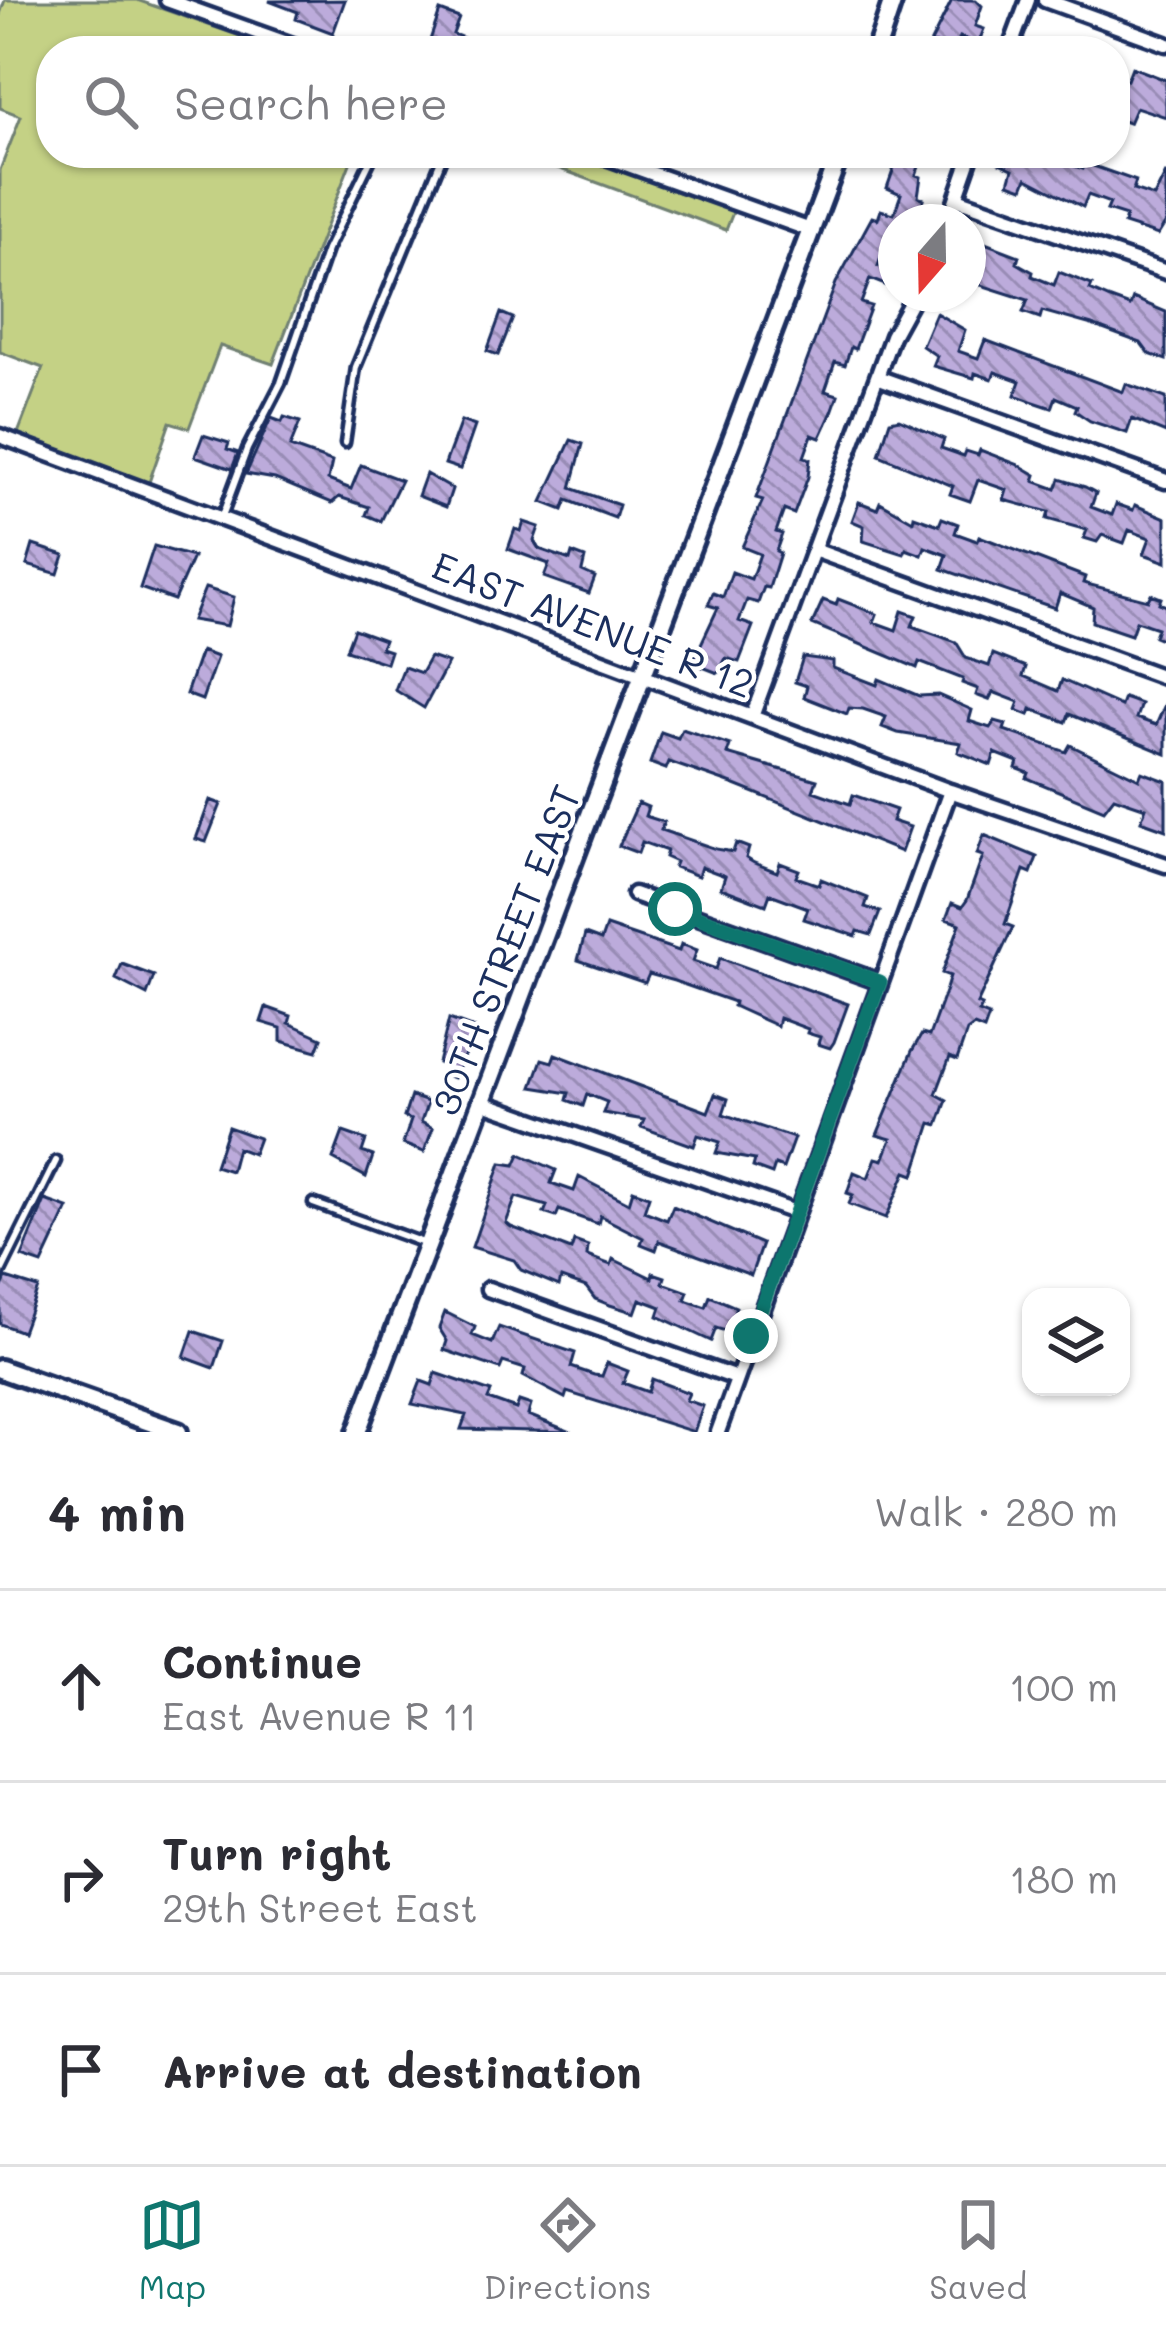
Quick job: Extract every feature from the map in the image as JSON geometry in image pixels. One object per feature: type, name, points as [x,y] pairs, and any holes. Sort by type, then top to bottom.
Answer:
[{"type":"street","points":[[166,0],[267,36]]},
{"type":"street","points":[[881,36],[893,0]]},
{"type":"street","points":[[1015,36],[1028,0]]},
{"type":"street","points":[[1045,0],[1166,44]]},
{"type":"street","points":[[637,168],[812,231]]},
{"type":"street","name":"30TH STREET EAST","points":[[357,1432],[835,168]]},
{"type":"street","points":[[955,204],[967,168]]},
{"type":"street","points":[[957,199],[1166,272]]},
{"type":"street","points":[[752,717],[877,377],[907,312]]},
{"type":"street","points":[[877,377],[1166,481]]},
{"type":"street","name":"EAST AVENUE R 12","points":[[0,436],[950,791],[1166,866]]},
{"type":"street","points":[[814,550],[1166,678]]},
{"type":"street","points":[[718,1432],[950,791]]},
{"type":"street","points":[[634,894],[880,982]]},
{"type":"street","points":[[484,1103],[795,1212]]},
{"type":"street","points":[[488,1289],[736,1378]]},
{"type":"street","points":[[0,1369],[178,1432]]},
{"type":"lane","points":[[221,519],[247,449],[281,383],[327,250],[367,168]]},
{"type":"lane","points":[[345,443],[356,367],[438,168]]},
{"type":"lane","points":[[0,1274],[56,1161]]},
{"type":"lane","points":[[313,1203],[429,1246]]},
{"type":"green space","points":[[5,0],[137,0],[240,36],[36,36],[36,168],[348,168],[273,364],[220,346],[189,428],[170,422],[148,485],[17,436],[43,368],[0,352],[0,170],[21,116],[0,108],[0,14]]},
{"type":"green space","points":[[558,168],[615,168],[734,210],[726,230]]},
{"type":"building","points":[[345,0],[333,33],[296,19],[298,12],[269,1]]},
{"type":"building","points":[[952,0],[976,0],[982,6],[975,26],[984,29],[981,36],[934,36]]},
{"type":"building","points":[[440,11],[459,18],[453,34],[458,36],[431,36]]},
{"type":"building","points":[[1132,67],[1166,80],[1166,117],[1136,107],[1130,121]]},
{"type":"building","points":[[894,168],[919,168],[922,204],[898,204],[901,194],[887,188]]},
{"type":"building","points":[[1099,168],[1136,181],[1133,190],[1154,197],[1166,173],[1166,222],[1158,235],[1124,224],[1126,216],[1107,210],[1110,203],[1088,195],[1083,207],[1027,178],[1023,188],[1009,183],[1013,169]]},
{"type":"building","points":[[872,217],[878,219],[878,282],[870,279],[861,303],[871,306],[845,365],[835,362],[825,391],[838,395],[820,438],[812,435],[804,457],[810,459],[808,477],[794,514],[784,510],[776,532],[782,534],[776,551],[780,553],[769,588],[764,587],[758,603],[747,600],[739,621],[753,626],[739,662],[726,658],[718,673],[692,663],[718,608],[708,605],[713,593],[723,597],[732,572],[751,579],[760,554],[742,547],[763,500],[756,498],[836,283]]},
{"type":"building","points":[[986,243],[1019,256],[1017,263],[1033,272],[1032,276],[1054,285],[1059,272],[1092,285],[1090,290],[1108,298],[1130,306],[1133,298],[1166,312],[1166,360],[1149,354],[1141,343],[1092,325],[1042,311],[1040,318],[1023,312],[1028,300],[986,287]]},
{"type":"building","points":[[501,313],[513,318],[498,355],[487,351]]},
{"type":"building","points":[[936,313],[965,330],[958,351],[978,358],[985,340],[1123,392],[1126,384],[1166,398],[1166,433],[1132,419],[1127,433],[1090,421],[1075,411],[1077,406],[1056,397],[1052,408],[1031,401],[1015,395],[1020,381],[995,372],[992,379],[975,373],[974,378],[933,366],[937,356],[922,346]]},
{"type":"building","points":[[284,417],[300,422],[290,447],[332,462],[328,480],[351,489],[361,465],[401,480],[381,521],[366,515],[369,507],[339,497],[332,503],[275,479],[246,474],[271,418],[282,422]]},
{"type":"building","points":[[899,419],[944,439],[941,448],[964,456],[966,451],[978,455],[980,450],[1019,465],[1036,475],[1034,481],[1056,489],[1060,479],[1085,487],[1096,493],[1091,507],[1112,515],[1116,504],[1133,510],[1135,505],[1166,518],[1166,562],[1144,554],[1150,538],[1129,530],[1124,543],[1102,535],[1097,542],[1084,538],[1087,530],[1047,519],[1049,512],[1004,500],[1007,490],[978,480],[970,501],[950,494],[953,486],[879,455],[890,421]]},
{"type":"building","points":[[461,421],[475,426],[460,469],[445,464]]},
{"type":"building","points":[[203,435],[229,443],[227,449],[238,453],[232,469],[195,456]]},
{"type":"building","points":[[571,440],[583,444],[571,488],[619,505],[615,518],[567,500],[563,510],[542,502]]},
{"type":"building","points":[[426,474],[452,489],[446,507],[418,496]]},
{"type":"building","points":[[859,502],[877,509],[880,502],[913,521],[914,516],[939,525],[942,518],[958,524],[955,533],[977,541],[979,536],[1085,577],[1083,583],[1148,600],[1151,594],[1161,598],[1159,603],[1166,606],[1166,641],[1154,636],[1157,628],[1136,621],[1131,635],[1092,622],[1093,607],[1060,593],[1055,608],[942,569],[947,555],[925,547],[922,555],[906,549],[904,554],[863,541],[864,526],[852,521]]},
{"type":"building","points":[[524,522],[539,527],[534,541],[539,549],[570,560],[572,553],[585,558],[582,571],[595,577],[589,593],[544,577],[549,564],[508,549],[515,529],[521,531]]},
{"type":"building","points":[[33,545],[64,555],[58,574],[27,565]]},
{"type":"building","points":[[154,546],[193,557],[174,600],[140,588]]},
{"type":"building","points":[[205,588],[234,597],[227,626],[192,620]]},
{"type":"building","points":[[838,599],[877,614],[874,622],[896,630],[902,611],[916,616],[912,626],[956,642],[966,658],[989,666],[993,654],[1026,667],[1023,676],[1058,691],[1062,680],[1121,706],[1124,698],[1141,704],[1136,718],[1156,725],[1166,702],[1166,754],[1069,714],[1066,722],[1031,709],[1029,715],[1016,710],[1019,702],[993,692],[989,700],[976,695],[978,689],[962,683],[963,679],[919,662],[917,668],[812,624],[823,600],[836,605]]},
{"type":"building","points":[[354,629],[384,640],[381,648],[390,651],[386,663],[346,650]]},
{"type":"building","points":[[201,651],[217,657],[202,700],[186,694]]},
{"type":"building","points":[[430,657],[448,663],[424,708],[395,690],[404,667],[421,673]]},
{"type":"building","points":[[803,657],[833,661],[833,668],[877,685],[879,679],[919,696],[938,695],[972,710],[969,721],[990,728],[995,721],[1006,724],[1004,730],[1066,752],[1070,745],[1139,779],[1142,772],[1166,781],[1166,830],[1141,821],[1146,808],[1114,797],[1104,810],[1027,778],[1029,773],[1016,768],[1018,762],[995,753],[991,765],[958,752],[961,743],[898,733],[882,727],[886,717],[863,709],[849,708],[847,714],[804,697],[807,686],[795,682]]},
{"type":"building","points":[[682,729],[730,745],[727,754],[817,780],[813,791],[850,804],[853,795],[896,810],[892,821],[910,827],[901,852],[735,785],[669,762],[666,769],[650,763],[661,732],[678,738]]},
{"type":"building","points":[[210,800],[221,804],[206,842],[196,839]]},
{"type":"building","points":[[638,803],[648,807],[645,816],[664,822],[661,830],[733,852],[736,843],[749,848],[746,858],[754,863],[777,872],[780,863],[799,870],[796,877],[819,885],[821,879],[868,898],[865,907],[880,912],[871,935],[858,931],[856,936],[804,919],[808,908],[770,894],[766,905],[721,888],[725,876],[701,867],[698,876],[674,867],[676,862],[665,857],[667,851],[642,842],[638,853],[619,846]]},
{"type":"building","points":[[984,835],[1037,857],[1031,873],[1024,870],[1005,924],[1013,927],[977,1004],[982,1006],[979,1012],[989,1016],[984,1030],[974,1026],[967,1031],[957,1060],[950,1057],[936,1094],[947,1100],[938,1125],[931,1123],[914,1175],[906,1172],[886,1218],[849,1204],[853,1195],[847,1193],[854,1172],[868,1178],[876,1158],[883,1160],[891,1139],[877,1135],[912,1051],[922,1034],[929,1036],[946,989],[950,976],[942,973],[960,924],[946,919],[952,903],[962,907],[967,900],[983,856],[977,854]]},
{"type":"building","points":[[606,926],[679,951],[681,944],[697,950],[693,961],[716,969],[720,958],[848,1004],[834,1042],[830,1048],[818,1044],[820,1037],[807,1033],[808,1029],[779,1018],[777,1026],[733,1006],[734,1002],[674,981],[649,974],[645,983],[578,960],[585,934],[601,940]]},
{"type":"building","points":[[122,964],[154,976],[147,995],[116,979]]},
{"type":"building","points":[[266,1007],[291,1016],[289,1023],[322,1038],[317,1051],[281,1041],[281,1028],[261,1022]]},
{"type":"building","points":[[449,1019],[477,1029],[454,1078],[443,1074],[446,1066],[438,1063]]},
{"type":"building","points":[[555,1054],[708,1112],[715,1094],[728,1099],[723,1114],[794,1138],[783,1168],[775,1165],[772,1174],[753,1167],[755,1160],[716,1153],[720,1142],[698,1135],[694,1146],[641,1127],[644,1120],[603,1113],[607,1102],[587,1094],[583,1106],[567,1100],[569,1093],[532,1087],[542,1059],[552,1062]]},
{"type":"building","points":[[411,1096],[428,1102],[421,1122],[433,1128],[424,1152],[403,1144],[411,1120],[404,1117]]},
{"type":"building","points":[[228,1127],[259,1138],[253,1154],[237,1148],[231,1171],[215,1166]]},
{"type":"building","points":[[343,1132],[366,1140],[362,1152],[373,1156],[366,1177],[333,1159]]},
{"type":"building","points":[[520,1154],[556,1170],[551,1183],[574,1191],[579,1177],[629,1203],[633,1190],[649,1196],[644,1211],[667,1220],[673,1206],[762,1244],[751,1275],[659,1241],[656,1250],[600,1216],[598,1224],[559,1210],[556,1217],[544,1213],[547,1206],[516,1197],[506,1223],[571,1250],[574,1241],[588,1246],[587,1256],[611,1265],[613,1259],[652,1278],[653,1273],[665,1277],[663,1283],[688,1292],[685,1300],[706,1307],[710,1296],[736,1307],[729,1332],[716,1328],[711,1341],[658,1316],[661,1307],[640,1299],[635,1313],[595,1299],[586,1287],[561,1278],[559,1286],[521,1270],[514,1260],[472,1247],[501,1163],[515,1165]]},
{"type":"building","points":[[45,1200],[68,1208],[42,1264],[22,1257]]},
{"type":"building","points":[[6,1278],[38,1288],[22,1332],[0,1324],[0,1291]]},
{"type":"building","points":[[445,1312],[475,1327],[472,1335],[492,1343],[499,1327],[575,1353],[571,1367],[594,1375],[602,1376],[607,1363],[628,1371],[623,1383],[648,1392],[652,1379],[689,1393],[686,1400],[703,1406],[694,1432],[567,1392],[565,1398],[523,1376],[525,1369],[503,1362],[500,1369],[444,1350],[447,1341],[439,1328]]},
{"type":"building","points":[[193,1331],[223,1341],[214,1368],[184,1357]]},
{"type":"building","points":[[436,1373],[491,1392],[488,1399],[516,1409],[519,1401],[531,1405],[528,1415],[571,1432],[461,1429],[466,1415],[412,1404],[421,1381],[432,1385]]},
{"type":"route","points":[[675,909],[880,982],[751,1336]]}]
